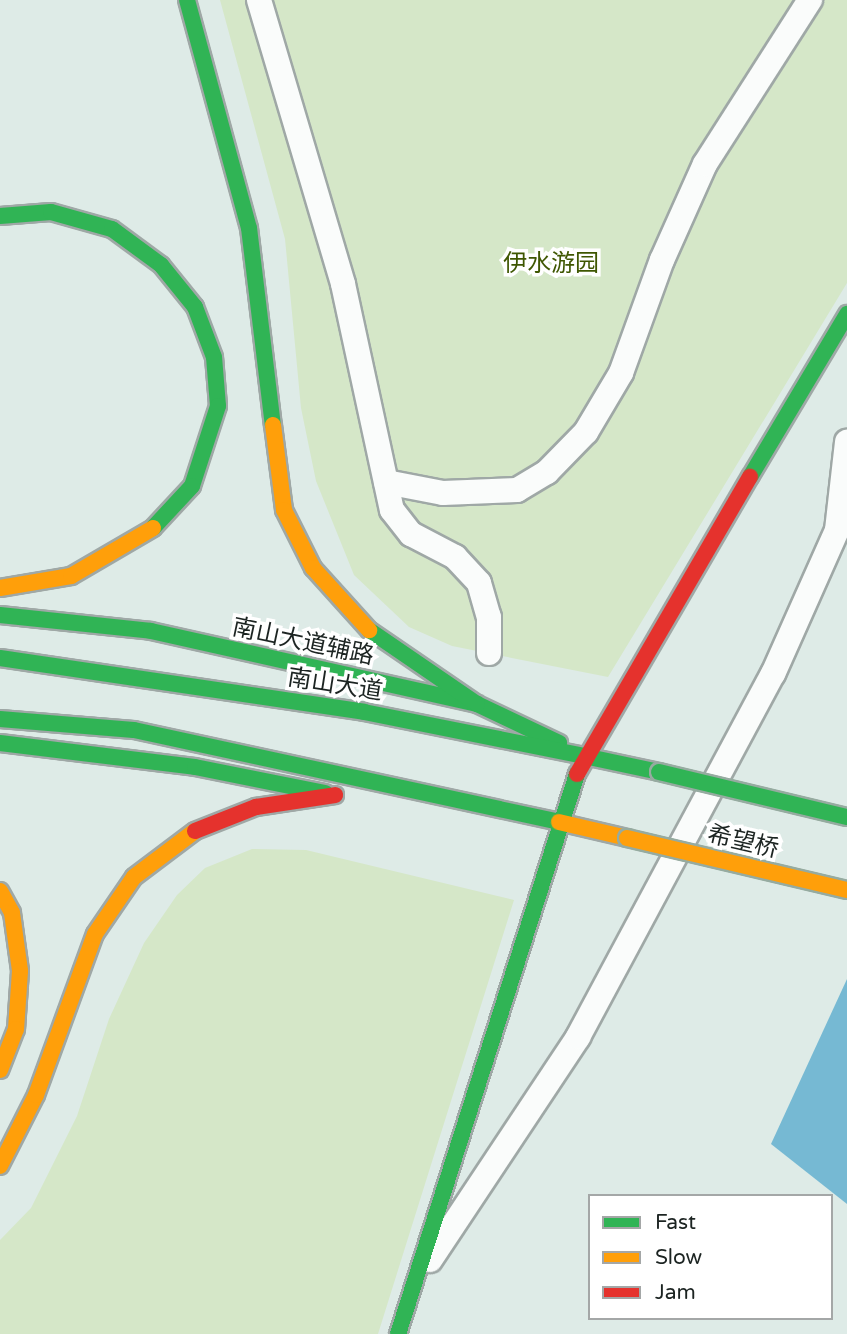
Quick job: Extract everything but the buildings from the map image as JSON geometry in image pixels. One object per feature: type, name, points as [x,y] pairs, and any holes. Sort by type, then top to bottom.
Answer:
[{"type":"main road","points":[[187,0],[249,228],[284,510],[313,568],[360,624],[477,704]]},
{"type":"main road","points":[[0,216],[51,212],[112,229],[161,265],[195,307],[214,357],[218,406],[192,486],[161,523],[71,576],[0,588]]},
{"type":"main road","points":[[398,1334],[559,822],[584,756],[847,314]]},
{"type":"main road","name":"南山大道辅路","points":[[0,615],[151,631],[477,704],[584,756]]},
{"type":"main road","name":"南山大道","points":[[0,658],[364,712],[659,772]]},
{"type":"main road","points":[[0,719],[134,730],[559,822]]},
{"type":"main road","points":[[0,743],[195,767],[348,796],[559,822]]},
{"type":"main road","name":"希望桥","points":[[659,772],[847,817]]},
{"type":"main road","points":[[0,1166],[36,1095],[96,934],[134,877],[198,829],[256,807],[348,796]]},
{"type":"main road","name":"希望桥","points":[[559,822],[847,890]]},
{"type":"main road","points":[[0,891],[12,913],[20,971],[16,1029],[0,1070]]},
{"type":"street","points":[[259,0],[343,284],[393,510],[411,534],[455,557],[479,583],[489,617],[489,653]]},
{"type":"street","points":[[386,482],[443,493],[517,490],[547,472],[586,432],[621,373],[662,260],[705,164],[810,0]]},
{"type":"street","points":[[414,1282],[578,1037],[773,674],[837,530],[847,442]]},
{"type":"green space","name":"伊水游园","points":[[220,0],[847,0],[847,283],[608,677],[452,646],[409,627],[354,575],[316,481],[301,408],[285,239]]},
{"type":"green space","points":[[252,849],[306,850],[514,900],[378,1334],[0,1334],[0,1240],[31,1208],[77,1116],[109,1019],[144,943],[177,895],[205,868]]},
{"type":"water","points":[[847,979],[847,1204],[771,1144]]},
{"type":"traffic: fast","points":[[187,0],[249,228],[273,425]]},
{"type":"traffic: fast","points":[[0,216],[51,212],[112,229],[161,265],[195,307],[214,357],[218,406],[192,486],[153,528]]},
{"type":"traffic: fast","points":[[750,477],[847,314]]},
{"type":"traffic: fast","points":[[0,615],[151,631],[477,704],[559,743]]},
{"type":"traffic: fast","points":[[369,630],[477,704]]},
{"type":"traffic: fast","points":[[0,658],[364,712],[584,756]]},
{"type":"traffic: fast","points":[[0,719],[134,730],[559,822]]},
{"type":"traffic: fast","points":[[0,743],[195,767],[325,793]]},
{"type":"traffic: fast","points":[[584,756],[659,772]]},
{"type":"traffic: fast","points":[[659,772],[847,817]]},
{"type":"traffic: fast","points":[[398,1334],[577,774]]},
{"type":"traffic: slow","points":[[273,425],[284,510],[313,568],[369,630]]},
{"type":"traffic: slow","points":[[0,588],[71,576],[153,528]]},
{"type":"traffic: slow","points":[[559,822],[627,838]]},
{"type":"traffic: slow","points":[[0,1166],[36,1095],[95,934],[134,877],[195,831]]},
{"type":"traffic: slow","points":[[627,838],[847,890]]},
{"type":"traffic: slow","points":[[0,891],[12,913],[20,971],[16,1029],[0,1070]]},
{"type":"traffic: jam","points":[[577,774],[750,477]]},
{"type":"traffic: jam","points":[[195,831],[256,807],[335,795]]}]
